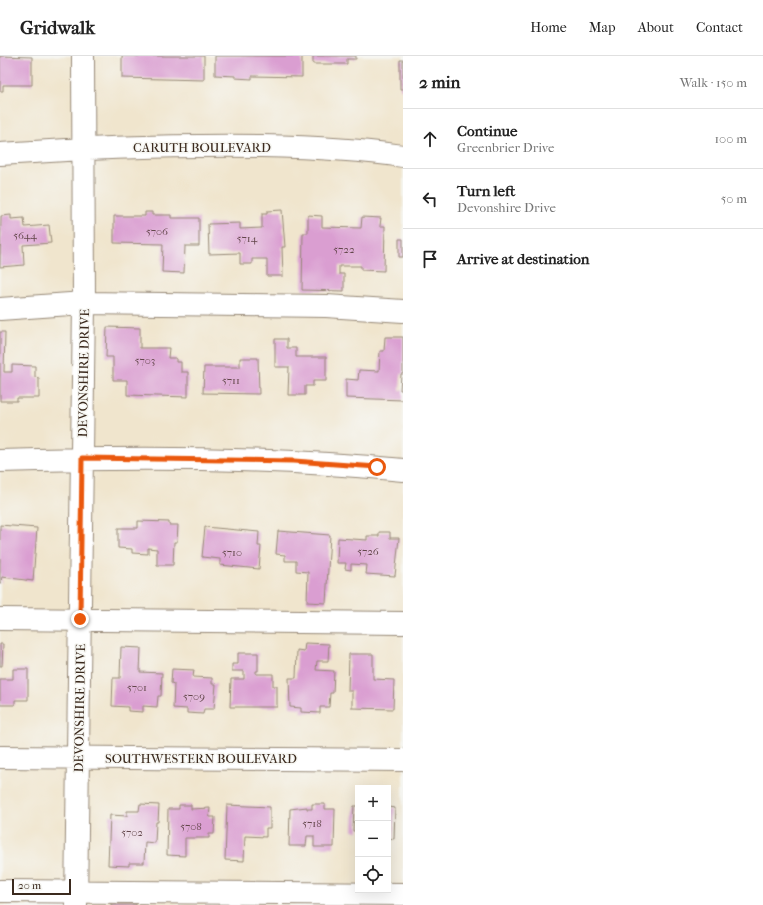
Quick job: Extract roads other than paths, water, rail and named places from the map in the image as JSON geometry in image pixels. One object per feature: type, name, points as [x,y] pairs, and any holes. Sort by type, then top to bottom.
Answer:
[{"type":"street","name":"DEVONSHIRE DRIVE","points":[[76,899],[84,304],[82,148],[83,56]]},
{"type":"street","name":"CARUTH BOULEVARD","points":[[0,154],[82,148],[219,146],[311,147],[387,153],[403,156]]},
{"type":"street","points":[[0,309],[84,304],[326,306],[403,311]]},
{"type":"street","points":[[0,461],[82,458],[294,461],[403,470]]},
{"type":"street","points":[[0,618],[403,623]]},
{"type":"street","name":"SOUTHWESTERN BOULEVARD","points":[[0,757],[403,760]]},
{"type":"street","points":[[0,891],[76,899],[403,894]]}]
